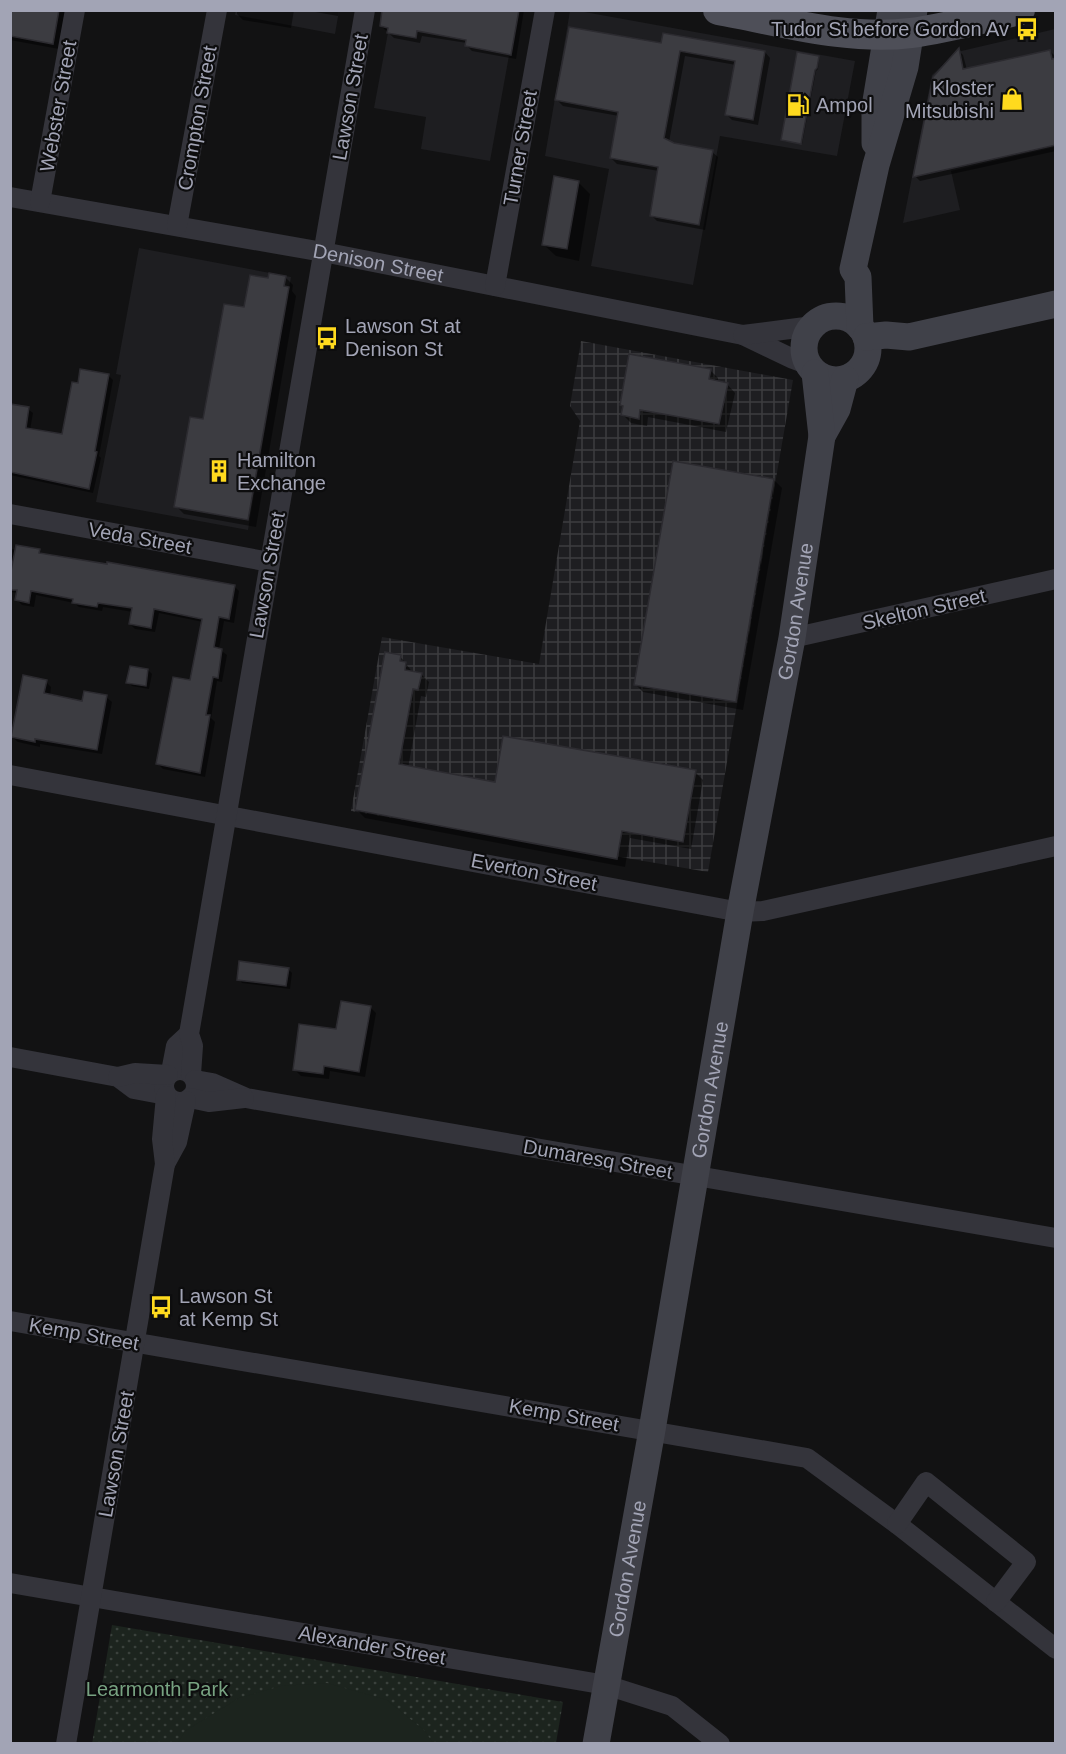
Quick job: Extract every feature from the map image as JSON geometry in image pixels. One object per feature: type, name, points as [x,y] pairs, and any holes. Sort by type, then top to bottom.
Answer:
[{"type":"main road","points":[[718,10],[837,32],[901,22],[1020,10]]},
{"type":"main road","name":"Gordon Avenue","points":[[823,321],[843,277],[853,269],[876,165],[875,107],[901,22]]},
{"type":"main road","name":"Gordon Avenue","points":[[822,436],[837,409],[859,351],[858,277],[853,269]]},
{"type":"main road","points":[[859,351],[848,319],[823,321],[806,336],[804,348],[812,369],[830,379],[859,351],[893,335],[909,337],[1056,303]]},
{"type":"main road","name":"Gordon Avenue","points":[[596,1743],[740,912],[792,638],[822,436],[812,369]]},
{"type":"street","name":"Webster Street","points":[[40,202],[75,10]]},
{"type":"street","name":"Crompton Street","points":[[177,226],[217,10]]},
{"type":"street","name":"Lawson Street","points":[[165,1164],[177,1142],[191,1088],[194,1046],[189,1034],[365,10]]},
{"type":"street","name":"Turner Street","points":[[495,286],[545,10]]},
{"type":"street","name":"Denison Street","points":[[10,197],[323,252],[743,335],[812,369]]},
{"type":"street","name":"Denison Street","points":[[743,335],[823,321]]},
{"type":"street","name":"Veda Street","points":[[10,514],[270,562]]},
{"type":"street","name":"Skelton Street","points":[[792,638],[1056,579]]},
{"type":"street","name":"Everton Street","points":[[10,775],[740,912],[763,911],[1056,846]]},
{"type":"street","name":"Lawson Street","points":[[169,1073],[177,1046],[189,1034]]},
{"type":"street","points":[[10,1057],[118,1077],[135,1073],[169,1073],[182,1070],[191,1088],[175,1101],[166,1095],[134,1089],[118,1077]]},
{"type":"street","points":[[166,1095],[163,1084],[169,1073]]},
{"type":"street","name":"Dumaresq Street","points":[[191,1088],[212,1083],[246,1098],[695,1175],[848,1204],[1056,1238]]},
{"type":"street","name":"Lawson Street","points":[[66,1743],[165,1164],[162,1139],[166,1095]]},
{"type":"street","name":"Kemp Street","points":[[10,1321],[807,1458],[897,1524],[1056,1649]]},
{"type":"street","points":[[897,1524],[926,1482],[1026,1562],[996,1602]]},
{"type":"street","name":"Alexander Street","points":[[10,1583],[606,1685],[672,1706],[720,1743]]},
{"type":"shaded area","points":[[236,10],[339,11],[335,34],[235,15]]},
{"type":"shaded area","points":[[392,11],[517,11],[490,161],[421,149],[426,117],[374,108]]},
{"type":"shaded area","points":[[570,11],[855,61],[837,156],[720,136],[693,285],[591,266],[609,169],[545,156]]},
{"type":"shaded area","points":[[1055,29],[1055,147],[951,171],[960,210],[903,223],[932,75],[957,52]]},
{"type":"shaded area","points":[[139,248],[291,277],[248,530],[96,502],[121,375],[116,374]]},
{"type":"shaded area","points":[[581,341],[793,380],[708,872],[351,811],[382,637],[539,664],[580,421],[570,406]]},
{"type":"green space","name":"Learmonth Park","points":[[112,1625],[563,1702],[556,1743],[92,1744]]},
{"type":"green space","points":[[327,1683],[387,1700],[425,1731],[433,1743],[178,1743],[185,1731],[239,1698],[281,1686]]},
{"type":"building","points":[[10,10],[59,10],[53,44],[10,36]]},
{"type":"building","points":[[382,10],[519,10],[511,55],[465,46],[466,40],[417,31],[416,38],[387,33],[388,28],[380,26]]},
{"type":"building","points":[[569,27],[661,43],[663,33],[765,51],[753,120],[725,115],[735,61],[680,51],[664,138],[674,143],[713,150],[699,225],[650,216],[658,167],[610,158],[618,112],[555,100]]},
{"type":"building","name":"Kloster Mitsubishi","points":[[959,48],[963,69],[1050,50],[1052,59],[1056,58],[1056,145],[913,177],[933,77]]},
{"type":"building","name":"Ampol","points":[[797,52],[819,56],[801,144],[781,140]]},
{"type":"building","points":[[554,176],[579,181],[567,249],[542,245]]},
{"type":"building","points":[[269,273],[286,276],[284,286],[289,287],[248,520],[174,507],[190,417],[203,419],[224,304],[244,307],[250,275],[268,278]]},
{"type":"building","points":[[629,354],[711,369],[709,379],[728,383],[719,424],[640,410],[639,419],[621,415],[623,406],[620,405]]},
{"type":"building","points":[[80,369],[109,374],[89,489],[10,472],[10,404],[29,407],[26,428],[62,434],[72,382],[78,383]]},
{"type":"building","points":[[673,461],[774,479],[736,702],[634,685]]},
{"type":"building","points":[[16,545],[40,549],[39,553],[107,564],[107,562],[235,585],[229,619],[219,617],[214,647],[222,649],[218,678],[213,677],[206,715],[210,715],[200,773],[156,764],[173,677],[190,680],[202,619],[154,609],[151,628],[129,624],[132,608],[98,603],[97,607],[72,603],[73,599],[31,591],[29,603],[15,600],[17,590],[10,590],[10,576]]},
{"type":"building","points":[[385,652],[401,655],[400,661],[406,662],[405,670],[422,673],[418,690],[413,689],[399,764],[495,782],[503,736],[696,770],[683,842],[622,831],[617,859],[355,810]]},
{"type":"building","points":[[130,666],[148,669],[146,686],[126,683]]},
{"type":"building","points":[[23,675],[47,680],[44,693],[82,701],[84,691],[107,695],[97,750],[11,737]]},
{"type":"building","points":[[239,961],[289,968],[286,986],[237,980]]},
{"type":"building","points":[[341,1001],[371,1006],[359,1072],[324,1066],[323,1074],[293,1070],[299,1024],[336,1029]]},
{"type":"place","name":"Tudor St before Gordon Av","points":[[1027,29]]},
{"type":"place","name":"Kloster Mitsubishi","points":[[1012,99]]},
{"type":"place","name":"Ampol","points":[[798,105]]},
{"type":"place","name":"Lawson St at Denison St","points":[[327,338]]},
{"type":"place","name":"Hamilton Exchange","points":[[219,471]]},
{"type":"place","name":"Lawson St at Kemp St","points":[[161,1307]]}]
